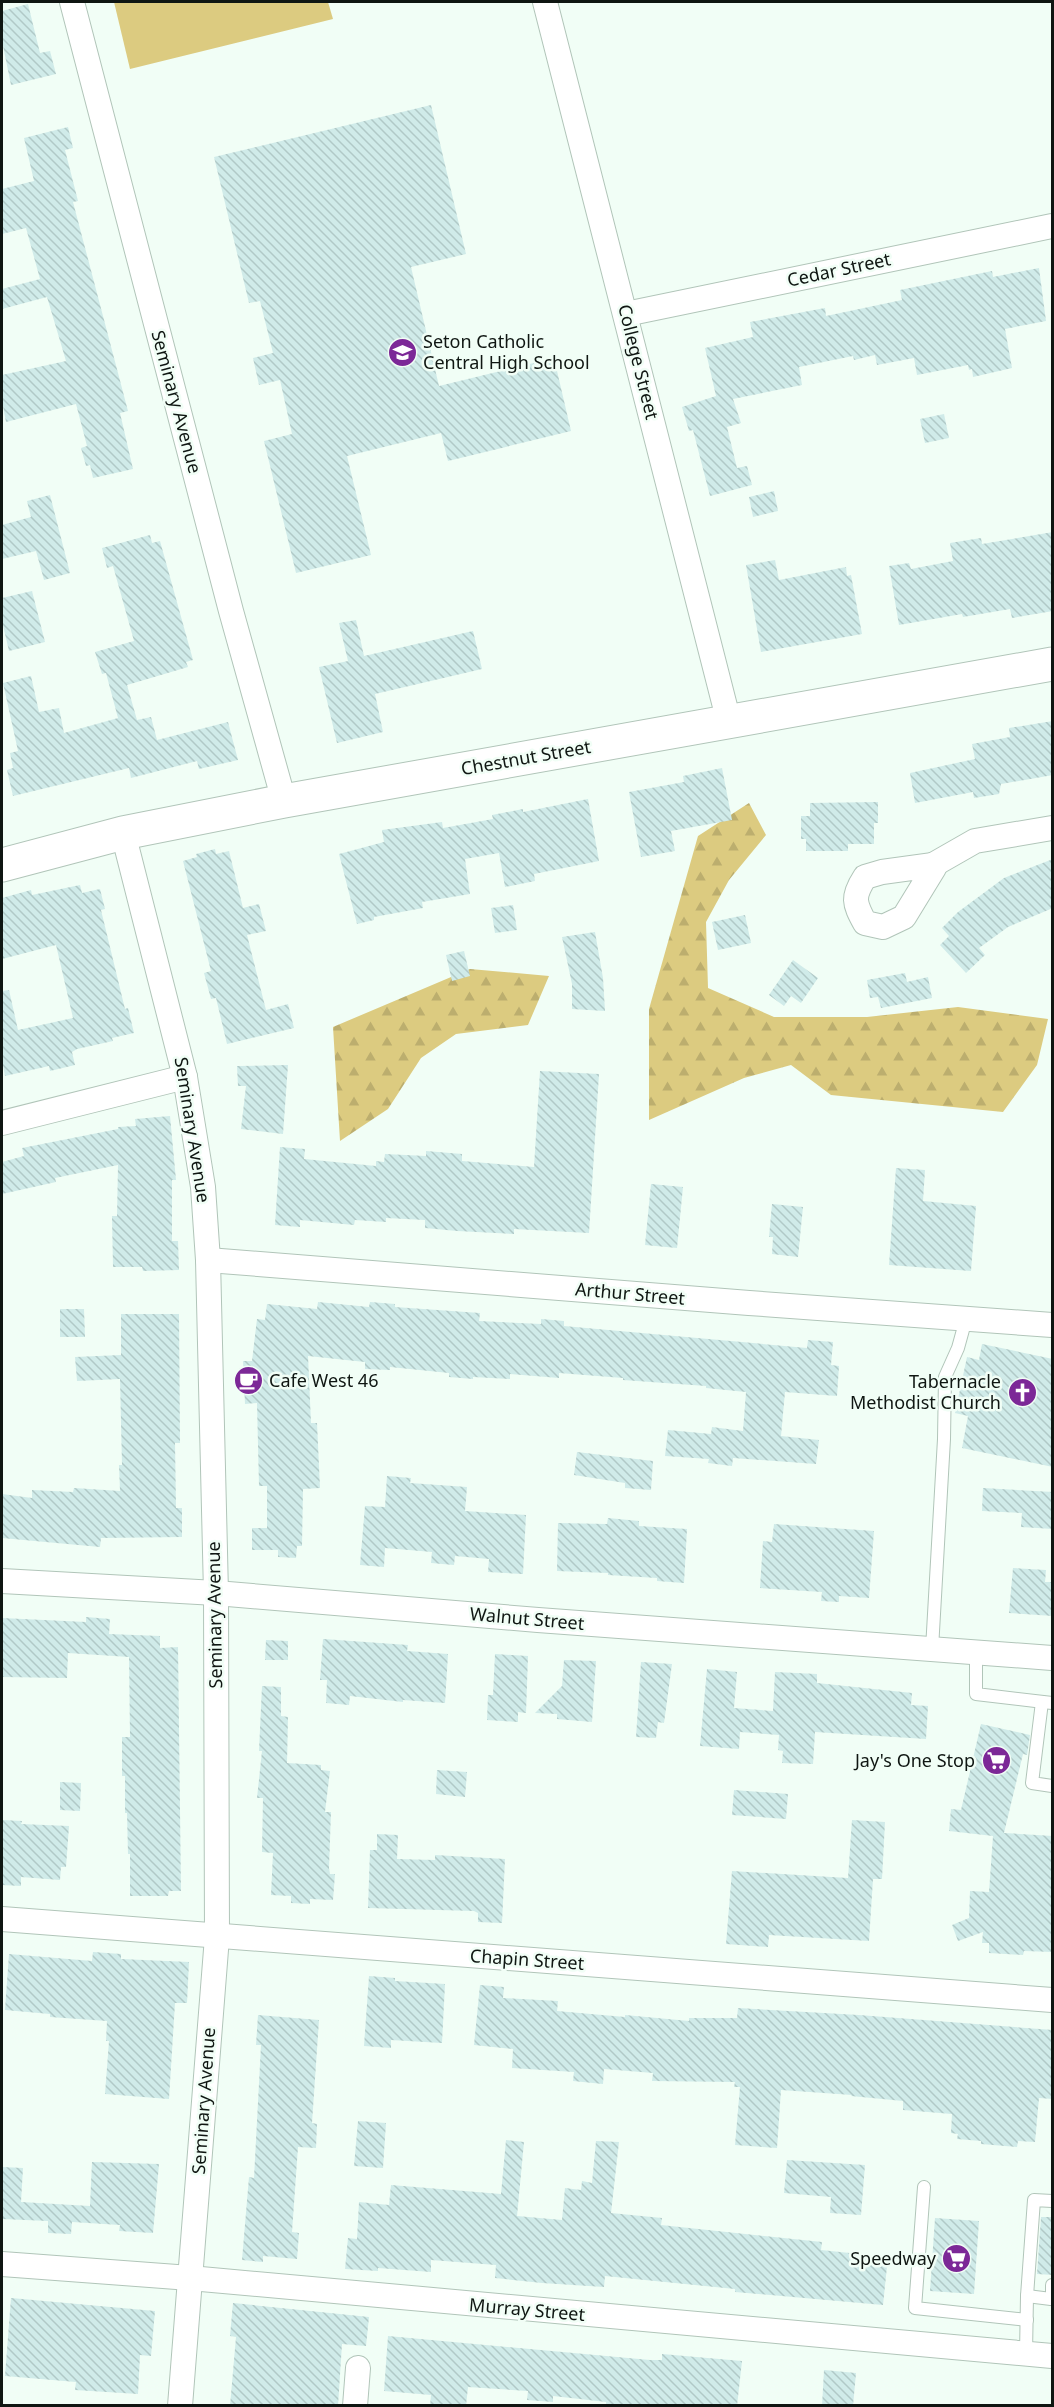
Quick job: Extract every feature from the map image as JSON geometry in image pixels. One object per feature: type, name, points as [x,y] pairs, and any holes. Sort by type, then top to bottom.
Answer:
[{"type":"street","name":"Seminary Avenue","points":[[72,2],[231,610],[284,801]]},
{"type":"street","name":"College Street","points":[[545,2],[729,722]]},
{"type":"street","name":"Cedar Street","points":[[626,315],[1053,226]]},
{"type":"street","name":"Chestnut Street","points":[[2,865],[123,833],[284,801],[1053,664]]},
{"type":"street","points":[[933,865],[975,841],[1053,828]]},
{"type":"street","name":"Seminary Avenue","points":[[123,833],[185,1077],[204,1187],[208,1260],[216,1593],[217,1937],[180,2406]]},
{"type":"street","points":[[2,1123],[185,1077]]},
{"type":"street","name":"Arthur Street","points":[[208,1260],[1053,1325]]},
{"type":"street","name":"Walnut Street","points":[[2,1581],[216,1593],[526,1620],[1053,1658]]},
{"type":"street","name":"Chapin Street","points":[[2,1919],[1053,2000]]},
{"type":"street","name":"Murray Street","points":[[2,2264],[190,2278],[1053,2356]]},
{"type":"street","points":[[355,2406],[358,2368]]},
{"type":"lane","points":[[932,1649],[944,1439],[945,1377],[958,1348],[966,1318]]},
{"type":"lane","points":[[976,1652],[976,1694],[1048,1703],[1032,1783],[1053,1786]]},
{"type":"lane","points":[[924,2187],[915,2308],[1027,2320]]},
{"type":"lane","points":[[1026,2354],[1027,2296],[1034,2200],[1053,2201]]},
{"type":"lane","points":[[1027,2296],[1052,2299],[1053,2285]]},
{"type":"green space","points":[[114,2],[328,2],[333,19],[130,69]]},
{"type":"green space","points":[[749,803],[766,835],[729,880],[706,922],[708,988],[774,1017],[867,1017],[958,1007],[1048,1019],[1037,1065],[1003,1112],[831,1095],[791,1065],[744,1078],[649,1120],[649,1009],[698,836]]},
{"type":"green space","points":[[470,969],[549,976],[528,1025],[456,1034],[421,1058],[388,1109],[340,1141],[333,1027]]},
{"type":"building","points":[[28,4],[40,53],[50,51],[56,74],[11,85],[2,41],[2,11]]},
{"type":"building","points":[[431,105],[466,254],[411,267],[439,386],[554,358],[571,431],[448,461],[441,433],[347,456],[371,555],[296,573],[264,441],[292,434],[280,380],[259,385],[253,358],[273,353],[260,301],[249,303],[214,157]]},
{"type":"building","points":[[68,127],[73,148],[65,150],[78,201],[73,202],[128,411],[120,413],[133,469],[93,478],[90,465],[86,466],[81,448],[87,446],[76,404],[6,422],[2,401],[2,375],[66,361],[47,297],[2,309],[2,289],[40,279],[26,228],[2,234],[2,189],[34,181],[24,138]]},
{"type":"building","points":[[1039,268],[1046,321],[1005,329],[1012,368],[973,377],[972,369],[969,370],[968,365],[917,375],[914,358],[877,365],[875,355],[854,360],[853,356],[799,367],[802,385],[733,399],[741,423],[727,427],[737,468],[747,466],[752,485],[710,496],[693,430],[689,431],[682,407],[716,396],[705,348],[753,337],[750,322],[825,308],[826,316],[902,300],[900,290],[992,271],[993,277]]},
{"type":"building","points":[[944,414],[949,438],[925,443],[920,419]]},
{"type":"building","points":[[774,491],[778,511],[753,517],[749,497]]},
{"type":"building","points":[[50,495],[70,573],[44,580],[36,551],[2,559],[2,525],[31,517],[27,501]]},
{"type":"building","points":[[1053,532],[1053,611],[1012,618],[1010,609],[963,617],[962,614],[899,625],[889,566],[909,563],[911,569],[953,561],[950,543],[981,538],[982,544]]},
{"type":"building","points":[[150,535],[152,543],[160,541],[193,660],[186,662],[188,667],[127,685],[137,720],[151,717],[157,740],[228,722],[238,760],[199,769],[197,761],[131,778],[129,768],[13,796],[7,770],[13,768],[10,753],[18,751],[3,683],[31,676],[39,712],[59,708],[64,733],[118,718],[106,673],[102,674],[95,652],[134,641],[113,566],[107,568],[102,548]]},
{"type":"building","points":[[775,560],[779,580],[846,567],[847,576],[851,575],[862,634],[761,652],[746,565]]},
{"type":"building","points":[[32,591],[45,642],[9,651],[2,621],[2,598]]},
{"type":"building","points":[[356,620],[364,656],[473,631],[482,669],[375,694],[383,732],[337,743],[319,667],[348,661],[339,623]]},
{"type":"building","points":[[1053,721],[1053,775],[1001,784],[999,794],[974,798],[973,792],[915,803],[910,773],[975,759],[972,744],[1010,737],[1009,728]]},
{"type":"building","points":[[722,768],[732,820],[671,831],[675,851],[641,857],[629,792],[684,782],[683,776]]},
{"type":"building","points":[[588,799],[599,861],[534,874],[535,881],[505,887],[499,853],[465,859],[470,894],[422,902],[423,908],[374,917],[374,920],[357,924],[339,854],[384,842],[382,830],[442,822],[443,828],[493,819],[492,815],[523,809],[523,812]]},
{"type":"building","points":[[878,802],[878,823],[874,823],[874,844],[848,844],[848,851],[806,851],[806,839],[801,839],[801,816],[810,816],[810,803]]},
{"type":"building","points":[[215,849],[216,854],[229,851],[243,908],[259,904],[266,931],[247,935],[266,1010],[288,1004],[294,1028],[227,1044],[216,998],[211,999],[204,973],[211,971],[183,861],[197,857],[196,854]]},
{"type":"building","points":[[1053,859],[1053,908],[1008,927],[979,948],[985,955],[966,973],[940,945],[949,936],[942,928],[958,912],[1004,878]]},
{"type":"building","points":[[80,885],[82,893],[100,889],[105,909],[101,910],[125,1009],[128,1008],[134,1033],[112,1038],[113,1041],[77,1049],[72,1052],[75,1065],[50,1071],[49,1066],[5,1076],[2,1060],[2,991],[9,990],[18,1030],[73,1018],[56,945],[2,959],[2,898],[31,890],[32,895]]},
{"type":"building","points":[[513,905],[517,930],[495,933],[491,908]]},
{"type":"building","points":[[745,915],[751,943],[718,950],[712,922]]},
{"type":"building","points":[[595,932],[603,978],[605,1011],[572,1009],[572,984],[562,937]]},
{"type":"building","points":[[464,951],[470,976],[452,981],[446,955]]},
{"type":"building","points":[[793,960],[818,978],[801,1003],[791,996],[784,1006],[769,995]]},
{"type":"building","points":[[905,973],[907,982],[928,977],[932,998],[881,1008],[878,997],[870,998],[867,980]]},
{"type":"building","points":[[288,1065],[283,1134],[241,1129],[246,1086],[238,1086],[237,1066]]},
{"type":"building","points":[[540,1071],[599,1074],[589,1233],[514,1229],[514,1234],[457,1231],[425,1228],[425,1220],[386,1218],[386,1222],[355,1220],[354,1225],[300,1220],[300,1227],[275,1225],[280,1147],[305,1149],[304,1159],[376,1166],[376,1161],[384,1162],[385,1154],[426,1156],[426,1151],[462,1154],[462,1161],[534,1167]]},
{"type":"building","points":[[170,1116],[176,1180],[172,1180],[172,1241],[178,1241],[179,1270],[143,1271],[142,1267],[113,1267],[112,1216],[117,1216],[118,1165],[55,1178],[56,1182],[2,1194],[2,1162],[24,1156],[22,1148],[118,1129],[118,1127],[136,1126],[135,1119]]},
{"type":"building","points":[[896,1168],[925,1170],[923,1201],[976,1206],[971,1271],[889,1265]]},
{"type":"building","points":[[651,1184],[683,1187],[677,1248],[645,1245]]},
{"type":"building","points":[[772,1204],[803,1207],[798,1257],[772,1254],[773,1237],[769,1237]]},
{"type":"building","points":[[318,1302],[369,1307],[370,1302],[395,1304],[395,1307],[480,1313],[479,1321],[541,1324],[541,1319],[564,1321],[564,1326],[807,1348],[808,1340],[833,1342],[831,1365],[839,1366],[837,1396],[785,1392],[781,1436],[819,1440],[816,1464],[733,1458],[732,1466],[708,1463],[709,1459],[665,1456],[668,1430],[711,1434],[712,1427],[743,1431],[746,1392],[706,1388],[706,1386],[559,1373],[559,1378],[510,1374],[510,1379],[473,1377],[473,1379],[449,1377],[449,1373],[390,1367],[390,1370],[365,1369],[365,1362],[308,1356],[311,1423],[317,1423],[320,1488],[303,1489],[302,1546],[297,1546],[296,1558],[278,1557],[278,1550],[252,1550],[252,1528],[267,1528],[267,1486],[259,1486],[257,1403],[245,1404],[243,1361],[252,1361],[257,1319],[265,1320],[267,1304],[317,1309]]},
{"type":"building","points":[[60,1309],[84,1309],[85,1337],[60,1337]]},
{"type":"building","points":[[121,1314],[179,1314],[180,1443],[175,1443],[176,1508],[182,1508],[182,1537],[101,1538],[100,1547],[2,1538],[2,1494],[32,1498],[32,1490],[73,1492],[74,1488],[120,1491],[119,1465],[122,1465],[120,1379],[77,1381],[75,1357],[121,1355]]},
{"type":"building","points":[[982,1344],[1053,1359],[1053,1467],[962,1448],[968,1416],[955,1413],[967,1357],[979,1360]]},
{"type":"building","points":[[577,1452],[653,1461],[651,1490],[625,1488],[625,1483],[574,1475]]},
{"type":"building","points":[[387,1476],[411,1478],[410,1483],[467,1487],[465,1511],[526,1515],[523,1574],[488,1572],[489,1559],[455,1556],[454,1565],[431,1563],[432,1552],[385,1548],[384,1567],[360,1565],[365,1506],[385,1507]]},
{"type":"building","points":[[983,1488],[1053,1492],[1053,1529],[1021,1527],[1022,1513],[982,1511]]},
{"type":"building","points":[[608,1518],[639,1521],[639,1526],[687,1529],[684,1583],[657,1581],[657,1578],[608,1575],[608,1573],[557,1571],[558,1523],[607,1524]]},
{"type":"building","points":[[774,1524],[874,1531],[869,1598],[839,1596],[839,1602],[821,1601],[822,1592],[760,1588],[763,1541],[772,1542]]},
{"type":"building","points":[[1013,1568],[1046,1570],[1045,1582],[1053,1582],[1053,1616],[1009,1613]]},
{"type":"building","points":[[86,1617],[110,1619],[109,1634],[160,1636],[160,1648],[178,1647],[181,1891],[169,1891],[168,1896],[130,1896],[125,1776],[122,1776],[122,1737],[130,1737],[129,1657],[68,1653],[67,1678],[2,1677],[2,1618],[86,1622]]},
{"type":"building","points":[[323,1639],[408,1645],[407,1651],[448,1654],[445,1703],[403,1700],[403,1702],[350,1696],[349,1705],[326,1703],[327,1680],[320,1680]]},
{"type":"building","points":[[266,1640],[288,1641],[288,1660],[265,1660]]},
{"type":"building","points":[[495,1654],[528,1656],[526,1713],[518,1712],[518,1722],[487,1720],[488,1695],[493,1695]]},
{"type":"building","points":[[564,1660],[596,1661],[592,1722],[557,1719],[557,1714],[535,1713],[562,1686]]},
{"type":"building","points":[[641,1662],[672,1664],[664,1723],[658,1722],[656,1738],[636,1737]]},
{"type":"building","points":[[707,1669],[737,1672],[734,1708],[773,1711],[775,1672],[817,1674],[817,1683],[912,1693],[911,1705],[928,1706],[926,1739],[815,1732],[813,1764],[782,1763],[783,1751],[778,1750],[779,1735],[740,1732],[739,1749],[700,1746]]},
{"type":"building","points":[[262,1686],[281,1687],[281,1716],[288,1717],[287,1763],[321,1765],[321,1770],[330,1771],[325,1812],[331,1812],[329,1868],[330,1874],[335,1874],[333,1900],[310,1899],[310,1904],[291,1903],[291,1896],[271,1895],[273,1853],[262,1852],[263,1798],[257,1798],[262,1751],[259,1751]]},
{"type":"building","points":[[981,1724],[1030,1735],[1027,1755],[1023,1754],[1004,1833],[1053,1836],[1053,1952],[1024,1951],[1023,1955],[989,1953],[989,1943],[982,1943],[983,1932],[958,1941],[952,1925],[969,1918],[970,1891],[989,1892],[993,1836],[949,1831],[951,1809],[961,1810]]},
{"type":"building","points":[[437,1770],[467,1772],[465,1797],[436,1794]]},
{"type":"building","points":[[60,1782],[81,1783],[80,1811],[60,1810]]},
{"type":"building","points":[[734,1790],[788,1794],[786,1819],[732,1815]]},
{"type":"building","points":[[2,1820],[22,1821],[21,1824],[69,1826],[66,1867],[61,1867],[60,1880],[21,1877],[21,1886],[2,1885]]},
{"type":"building","points":[[852,1820],[885,1822],[882,1879],[873,1879],[869,1941],[769,1935],[768,1947],[726,1944],[732,1871],[848,1878]]},
{"type":"building","points":[[377,1834],[398,1835],[397,1859],[435,1860],[435,1855],[505,1859],[502,1923],[478,1922],[478,1913],[474,1911],[368,1908],[370,1850],[377,1850]]},
{"type":"building","points":[[93,1952],[121,1954],[121,1959],[189,1962],[187,2003],[175,2003],[169,2099],[105,2094],[109,2041],[106,2041],[107,2021],[50,2017],[50,2014],[5,2010],[9,1954],[92,1961]]},
{"type":"building","points":[[369,1976],[395,1978],[395,1981],[445,1984],[442,2043],[391,2040],[391,2048],[364,2046]]},
{"type":"building","points":[[480,1985],[504,1987],[503,1998],[558,2001],[557,2011],[625,2017],[625,2015],[689,2021],[689,2018],[737,2018],[738,2008],[1053,2030],[1053,2099],[1039,2098],[1035,2142],[1018,2141],[1017,2147],[957,2139],[958,2134],[951,2133],[952,2114],[903,2110],[903,2101],[781,2090],[777,2148],[735,2145],[740,2087],[734,2087],[735,2082],[652,2081],[653,2073],[604,2069],[603,2084],[573,2081],[574,2072],[512,2068],[513,2049],[474,2045]]},
{"type":"building","points":[[258,2015],[319,2020],[312,2123],[317,2124],[316,2148],[298,2147],[292,2232],[299,2233],[297,2259],[263,2256],[263,2262],[242,2260],[249,2177],[254,2178],[261,2045],[256,2045]]},
{"type":"building","points":[[358,2121],[386,2123],[383,2168],[354,2166]]},
{"type":"building","points":[[506,2140],[524,2142],[517,2216],[562,2220],[565,2188],[581,2190],[582,2181],[592,2183],[596,2141],[619,2142],[611,2213],[662,2218],[661,2225],[822,2242],[821,2250],[888,2257],[883,2305],[735,2292],[735,2289],[605,2276],[604,2287],[542,2283],[495,2278],[496,2265],[431,2260],[431,2272],[378,2268],[378,2271],[345,2269],[348,2238],[357,2239],[359,2202],[389,2205],[391,2185],[501,2194]]},
{"type":"building","points":[[787,2160],[865,2165],[861,2215],[830,2213],[831,2197],[784,2193]]},
{"type":"building","points":[[92,2162],[159,2164],[153,2233],[119,2231],[120,2225],[72,2222],[71,2234],[48,2233],[48,2221],[2,2219],[2,2167],[23,2168],[21,2202],[90,2206]]},
{"type":"building","points":[[1041,2217],[1053,2217],[1053,2275],[1037,2274]]},
{"type":"building","points":[[935,2218],[979,2221],[974,2294],[930,2291]]},
{"type":"building","points":[[11,2298],[155,2311],[151,2356],[140,2355],[138,2394],[75,2390],[76,2382],[5,2376]]},
{"type":"building","points":[[233,2303],[369,2317],[366,2346],[342,2344],[338,2406],[230,2406],[236,2337],[230,2336]]},
{"type":"building","points":[[388,2336],[650,2360],[662,2360],[662,2354],[742,2361],[737,2406],[606,2406],[606,2402],[553,2396],[553,2402],[527,2400],[528,2391],[468,2387],[466,2406],[430,2406],[431,2395],[384,2391]]},
{"type":"building","points":[[824,2370],[856,2373],[853,2406],[822,2406]]},
{"type":"place","name":"Seton Catholic Central High School","points":[[402,352]]},
{"type":"place","name":"Cafe West 46","points":[[248,1381]]},
{"type":"place","name":"Tabernacle Methodist Church","points":[[1022,1392]]},
{"type":"place","name":"Jay's One Stop","points":[[996,1761]]},
{"type":"place","name":"Speedway","points":[[957,2259]]}]
